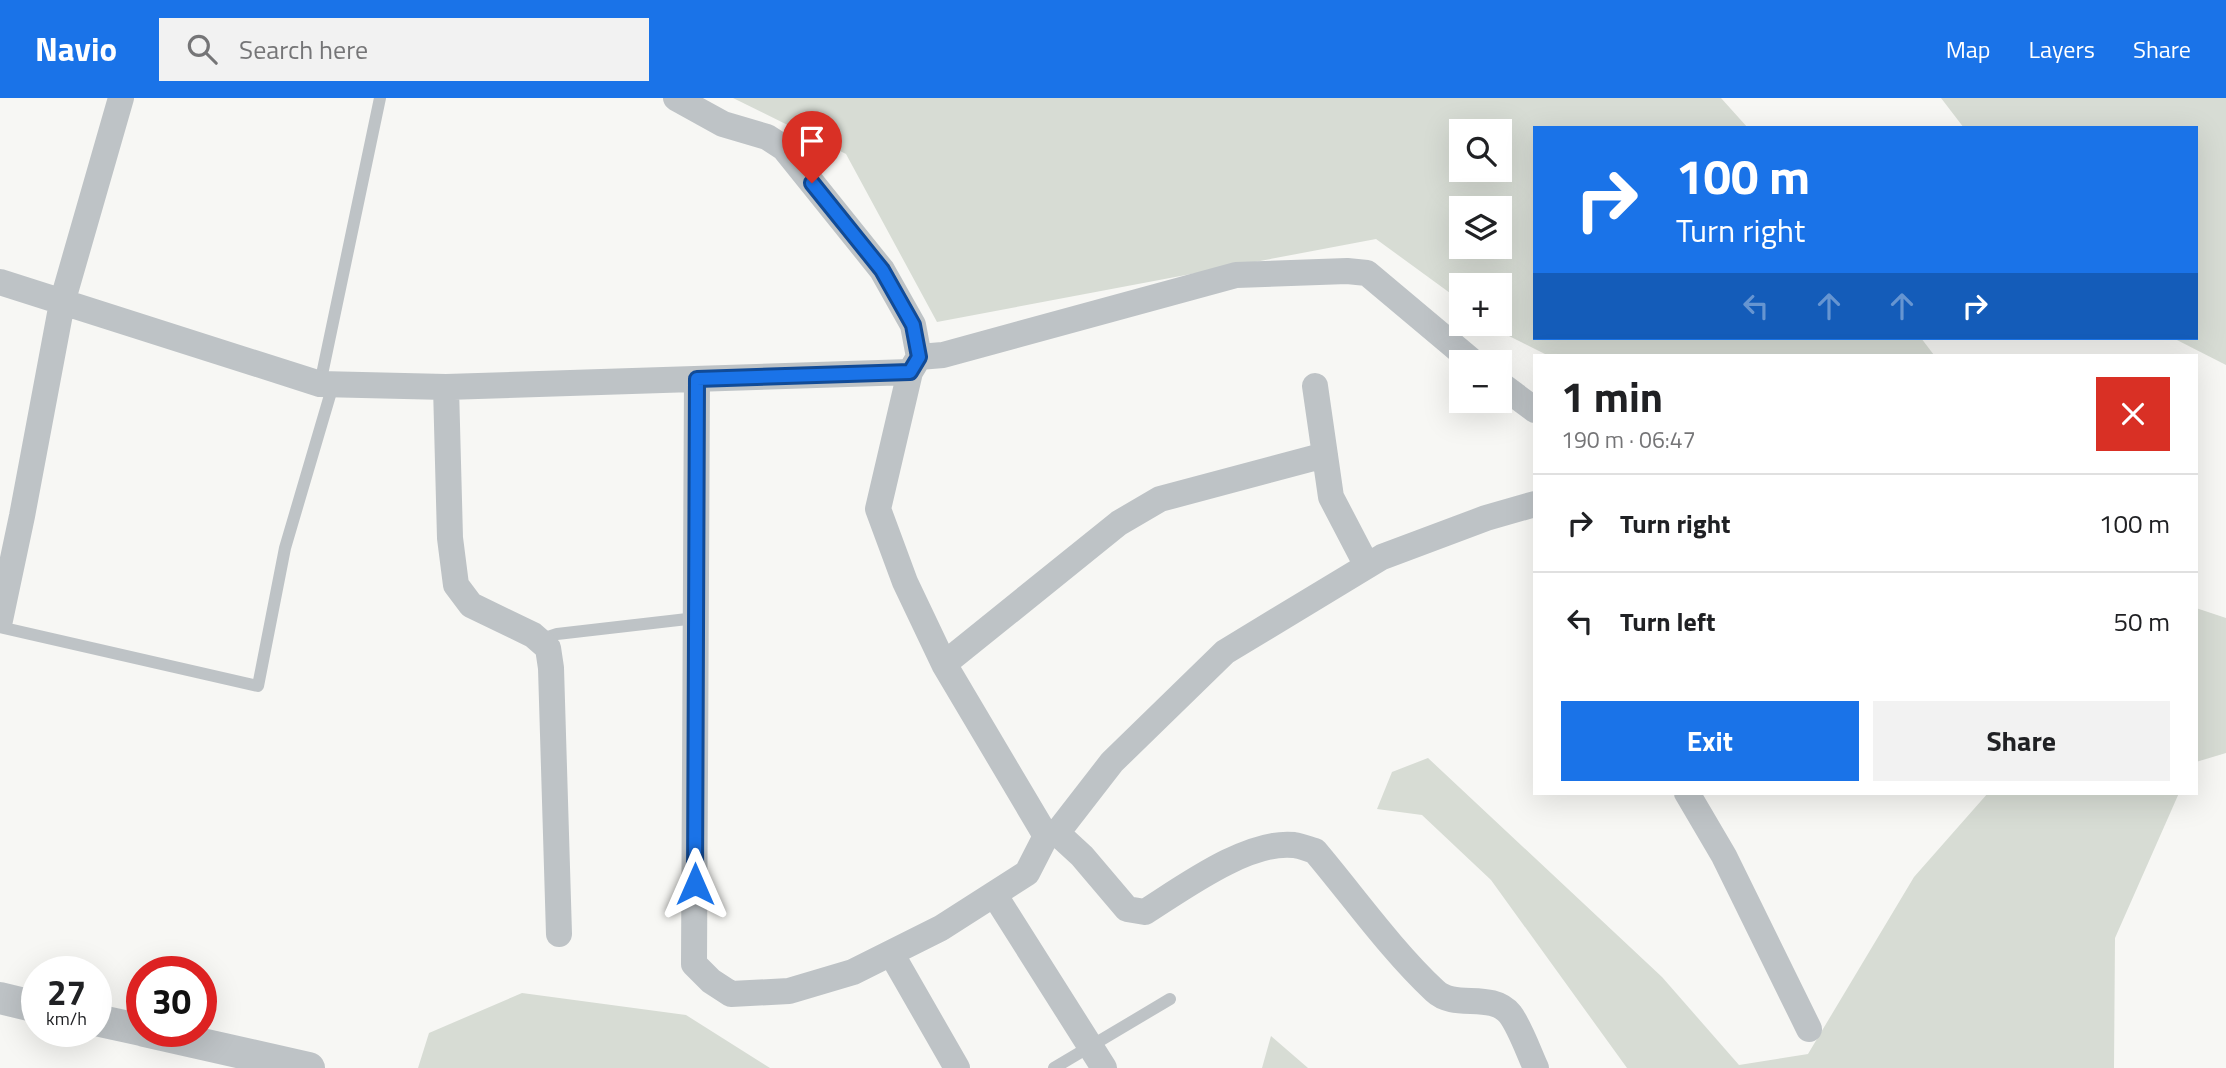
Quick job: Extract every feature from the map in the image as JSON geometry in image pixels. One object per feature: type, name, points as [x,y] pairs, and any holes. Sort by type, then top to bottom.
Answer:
[{"type":"street","points":[[0,620],[11,514],[62,303],[121,98]]},
{"type":"street","points":[[676,98],[723,124],[767,137],[784,148],[882,270],[913,325],[914,365],[878,509],[905,582],[944,664],[1051,834],[1082,856],[1127,909],[1145,912],[1205,874],[1252,850],[1293,845],[1315,851],[1412,967],[1438,994],[1456,1000],[1490,1002],[1510,1013],[1536,1068]]},
{"type":"street","points":[[0,282],[327,384],[446,387],[697,379],[914,365],[1236,275],[1347,271],[1367,273],[1458,350]]},
{"type":"street","points":[[697,379],[694,964],[711,981],[731,994],[789,991],[853,972],[941,928],[1027,873],[1051,834],[1112,762],[1225,652],[1382,556],[1486,518],[1533,505]]},
{"type":"street","points":[[1315,386],[1331,497],[1367,566]]},
{"type":"street","points":[[446,387],[450,538],[456,585],[471,605],[533,635],[548,648],[551,668],[559,934]]},
{"type":"street","points":[[1512,393],[1533,409]]},
{"type":"street","points":[[944,664],[1119,523],[1160,499],[1325,456]]},
{"type":"street","points":[[1688,795],[1724,856],[1809,1029]]},
{"type":"street","points":[[994,894],[1097,1057]]},
{"type":"street","points":[[891,953],[957,1068]]},
{"type":"street","points":[[0,998],[21,1003]]},
{"type":"street","points":[[217,1047],[309,1068]]},
{"type":"lane","points":[[0,627],[258,686],[285,548],[327,384],[380,98]]},
{"type":"lane","points":[[539,640],[557,634],[696,618]]},
{"type":"lane","points":[[1054,1068],[1097,1057],[1170,999]]},
{"type":"shaded area","points":[[733,98],[1721,98],[1746,126],[1533,126],[1533,340],[1923,340],[1933,354],[1545,354],[1509,336],[1512,336],[1512,273],[1449,273],[1449,292],[1376,239],[937,322],[846,154]]},
{"type":"shaded area","points":[[1941,98],[2226,98],[2226,365],[2177,340],[2198,340],[2198,126],[1962,126]]},
{"type":"shaded area","points":[[2198,609],[2226,618],[2226,753],[2198,761]]},
{"type":"shaded area","points":[[1428,758],[1662,977],[1739,1065],[1808,1054],[1914,877],[1986,795],[2178,795],[2115,938],[2114,1068],[1627,1068],[1491,880],[1422,815],[1377,809],[1392,772]]},
{"type":"shaded area","points":[[522,993],[686,1015],[770,1068],[418,1068],[429,1033]]},
{"type":"shaded area","points":[[1271,1036],[1308,1068],[1262,1068]]},
{"type":"route","points":[[695,884],[697,379],[910,372],[919,357],[913,325],[882,270],[812,183]]}]
